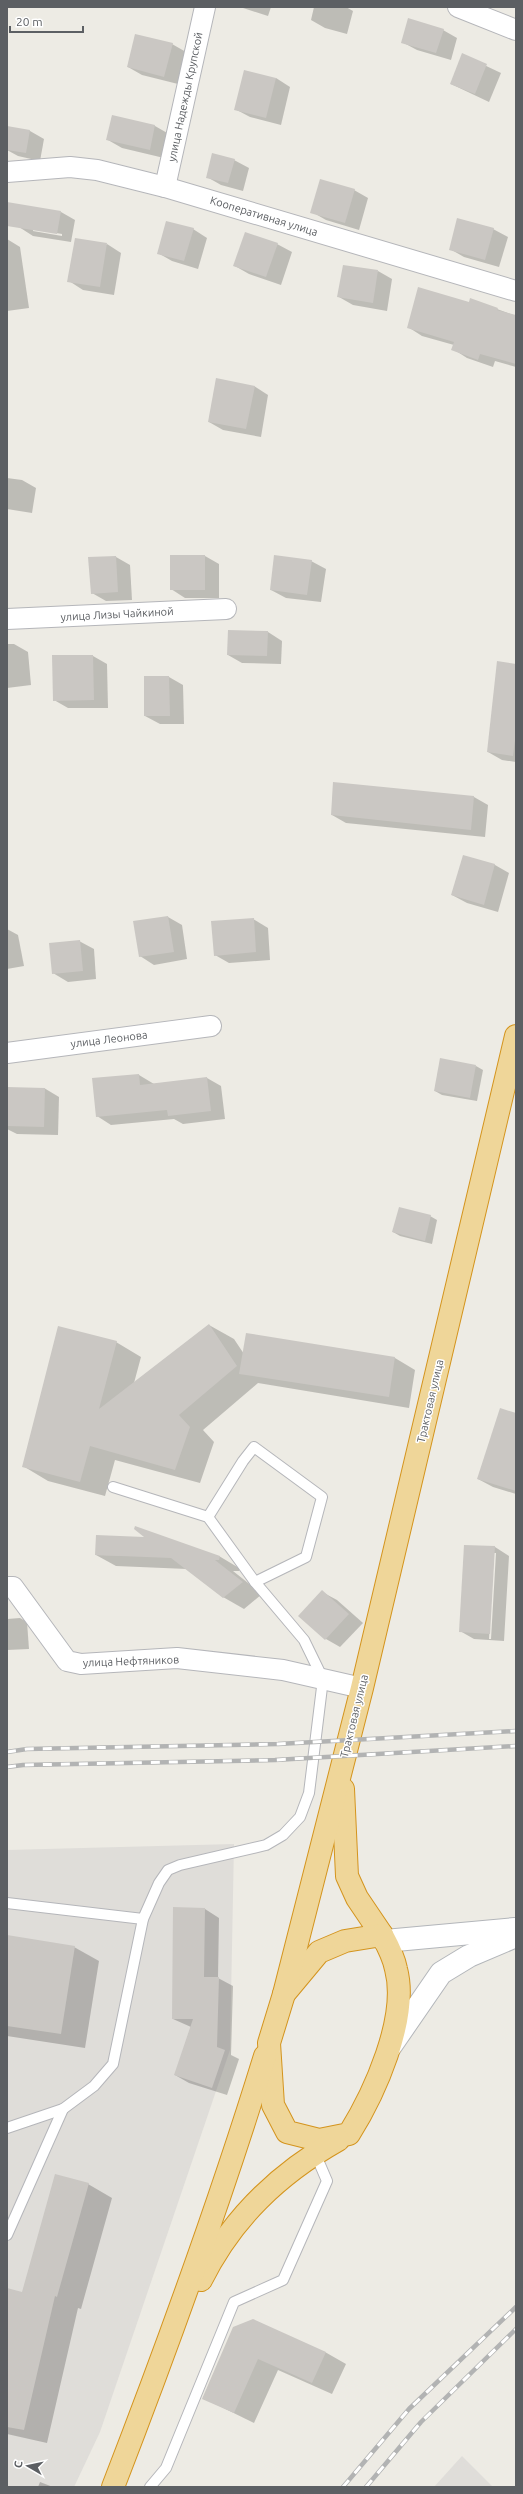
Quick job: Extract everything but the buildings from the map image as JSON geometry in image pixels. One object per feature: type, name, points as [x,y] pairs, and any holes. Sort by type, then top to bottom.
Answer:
[{"type":"highway","name":"Трактовая улица","points":[[162,2360],[232,2164],[284,1994],[362,1688],[516,1036]]},
{"type":"highway","points":[[113,2487],[162,2360],[212,2260],[253,2203],[286,2174],[315,2153],[349,2134],[364,2109],[390,2047],[398,1998],[397,1970],[384,1938],[357,1898],[347,1876],[342,1765]]},
{"type":"highway","points":[[284,1994],[319,1952],[345,1941],[384,1938]]},
{"type":"highway","points":[[268,2043],[273,2105],[287,2132],[319,2140],[349,2134]]},
{"type":"street","name":"улица Надежды Крупской","points":[[165,187],[205,7]]},
{"type":"street","points":[[458,7],[516,30]]},
{"type":"street","name":"Кооперативная улица","points":[[7,172],[70,167],[97,170],[165,187],[516,291]]},
{"type":"street","name":"улица Лизы Чайкиной","points":[[7,619],[226,609]]},
{"type":"street","name":"улица Леонова","points":[[7,1052],[211,1026]]},
{"type":"street","name":"улица Нефтяников","points":[[7,1587],[13,1587],[67,1661],[81,1664],[177,1658],[284,1670],[362,1688]]},
{"type":"street","points":[[384,1938],[516,1929]]},
{"type":"street","points":[[390,2047],[441,1973],[469,1956],[516,1936]]},
{"type":"lane","points":[[208,1518],[243,1461],[254,1447],[322,1497],[306,1557],[255,1582]]},
{"type":"lane","points":[[7,2128],[62,2108],[94,2086],[113,2064],[143,1919],[159,1883],[168,1870],[180,1865],[266,1846],[283,1835],[300,1817],[309,1793],[323,1679],[304,1640],[255,1582],[208,1518],[113,1487]]},
{"type":"lane","points":[[7,1903],[143,1919]]},
{"type":"lane","points":[[7,2235],[62,2108]]},
{"type":"lane","points":[[150,2487],[166,2468],[234,2302],[283,2280],[327,2181],[315,2153]]},
{"type":"shaded area","points":[[234,1844],[230,2050],[100,2432],[74,2487],[7,2487],[7,1850]]},
{"type":"shaded area","points":[[462,2456],[493,2487],[434,2487]]},
{"type":"railway","points":[[7,1752],[27,1749],[278,1744],[516,1731]]},
{"type":"railway","points":[[7,1767],[23,1765],[275,1760],[516,1746]]},
{"type":"railway","points":[[343,2487],[409,2409],[516,2307]]},
{"type":"railway","points":[[366,2487],[421,2422],[516,2329]]}]
